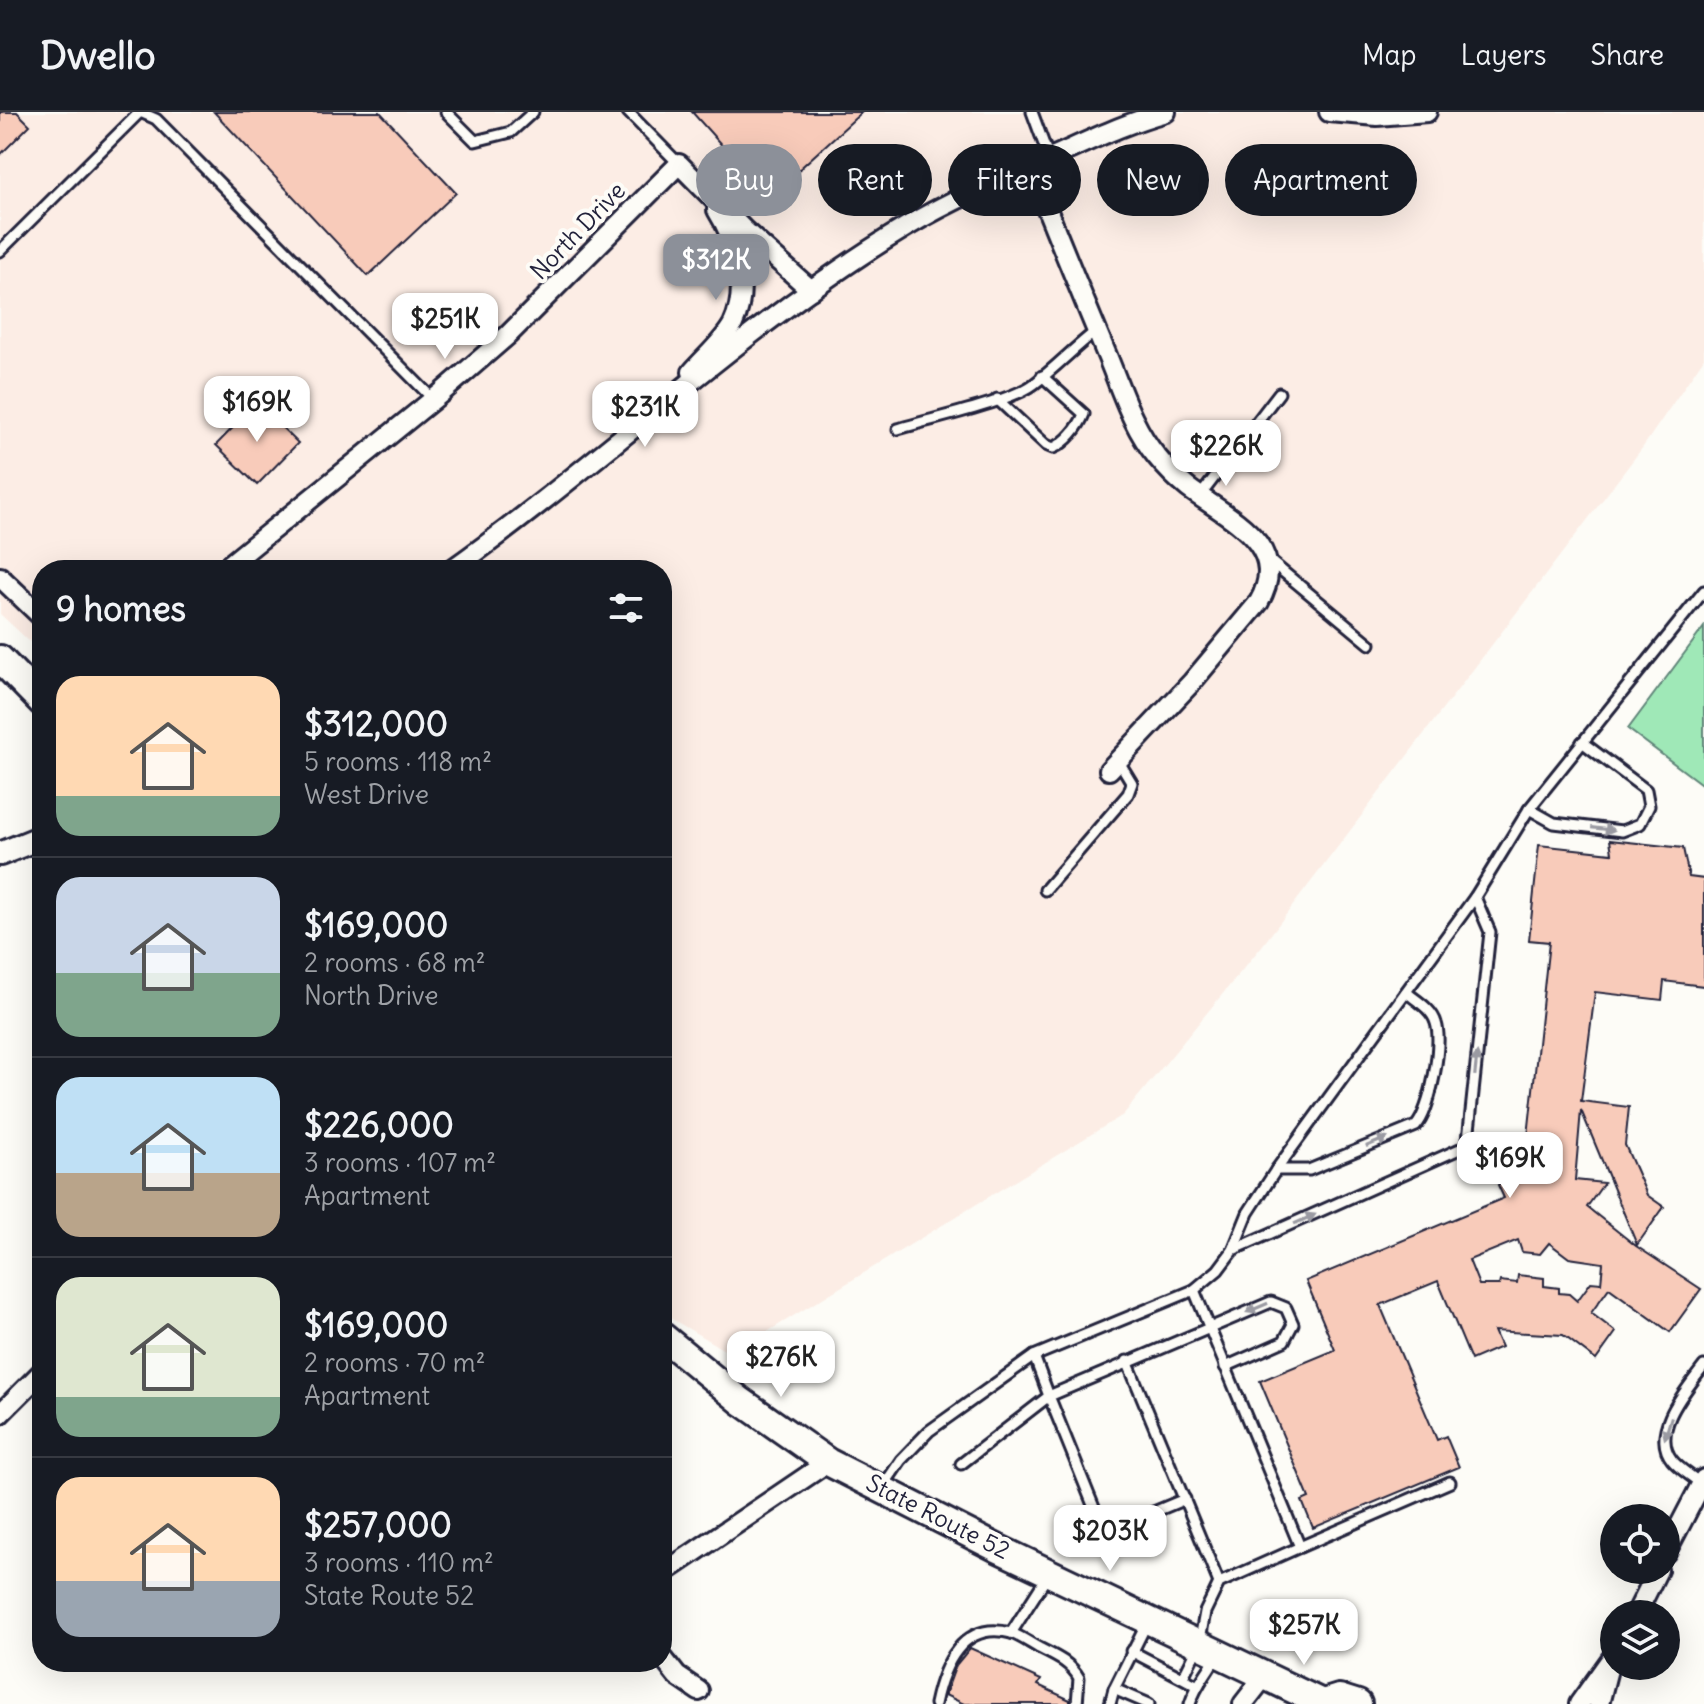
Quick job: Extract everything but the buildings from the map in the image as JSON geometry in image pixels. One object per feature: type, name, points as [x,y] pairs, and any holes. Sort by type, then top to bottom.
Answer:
[{"type":"main road","points":[[0,659],[32,692]]},
{"type":"main road","name":"State Route 52","points":[[672,1344],[741,1401],[828,1462],[1264,1677],[1324,1703],[1339,1698],[1358,1704]]},
{"type":"street","points":[[1081,144],[1138,119],[1166,112]]},
{"type":"street","points":[[1329,112],[1377,116],[1427,112]]},
{"type":"street","points":[[679,164],[696,180]]},
{"type":"street","name":"North Drive","points":[[235,560],[433,399],[530,314],[679,164]]},
{"type":"street","points":[[464,560],[811,290],[905,227],[948,206]]},
{"type":"street","points":[[663,407],[731,326],[741,287],[738,257],[721,216]]},
{"type":"street","points":[[731,216],[811,290]]},
{"type":"street","points":[[1050,216],[1123,400],[1143,439],[1159,459],[1200,496],[1255,539],[1267,557],[1267,588],[1259,602],[1192,682],[1113,765]]},
{"type":"street","points":[[0,577],[32,607]]},
{"type":"street","points":[[0,854],[32,841]]},
{"type":"street","points":[[0,1414],[32,1382]]},
{"type":"street","points":[[672,1567],[828,1462]]},
{"type":"street","points":[[1680,1525],[1703,1481]]},
{"type":"street","points":[[672,1670],[699,1691]]},
{"type":"street","points":[[1579,1704],[1600,1675]]},
{"type":"street","points":[[1243,1704],[1264,1677]]},
{"type":"street","points":[[1599,1704],[1606,1680]]},
{"type":"lane","points":[[0,251],[140,112],[156,119],[433,399]]},
{"type":"lane","points":[[446,112],[475,141],[511,132],[533,112]]},
{"type":"lane","points":[[628,112],[679,164]]},
{"type":"lane","points":[[1032,112],[1044,144]]},
{"type":"lane","points":[[898,429],[1033,385],[1096,331]]},
{"type":"lane","points":[[997,399],[1046,445],[1053,448],[1061,445],[1081,423],[1084,414],[1042,376]]},
{"type":"lane","points":[[1200,496],[1279,393]]},
{"type":"lane","points":[[1267,557],[1370,644]]},
{"type":"lane","points":[[882,1488],[901,1460],[929,1431],[1034,1356],[1194,1290],[1218,1270],[1233,1250],[1248,1213],[1276,1170],[1475,897],[1529,809],[1704,591]]},
{"type":"lane","points":[[1529,809],[1554,823],[1622,831],[1640,824],[1649,806],[1646,790],[1582,742]]},
{"type":"lane","points":[[1045,890],[1128,794],[1132,783],[1113,765]]},
{"type":"lane","points":[[1233,1250],[1464,1147],[1468,1140],[1490,932],[1475,897]]},
{"type":"lane","points":[[1276,1170],[1309,1170],[1416,1126],[1423,1118],[1428,1106],[1438,1033],[1431,1012],[1406,992]]},
{"type":"lane","points":[[1194,1290],[1300,1547]]},
{"type":"lane","points":[[961,1464],[1049,1396],[1271,1302],[1286,1308],[1293,1324],[1284,1341],[1225,1367]]},
{"type":"lane","points":[[1034,1356],[1099,1520],[1106,1527],[1113,1529],[1185,1499]]},
{"type":"lane","points":[[1127,1361],[1219,1583]]},
{"type":"lane","points":[[1703,1481],[1672,1460],[1664,1444],[1666,1424],[1704,1366]]},
{"type":"lane","points":[[1190,1704],[1196,1685],[1211,1668],[1205,1612],[1219,1583],[1450,1482]]},
{"type":"lane","points":[[1011,1633],[1050,1572]]},
{"type":"lane","points":[[1110,1704],[1131,1651],[1149,1620]]},
{"type":"lane","points":[[935,1704],[946,1665],[964,1641],[981,1631],[1011,1633],[1063,1660],[1079,1678],[1077,1704]]},
{"type":"lane","points":[[1183,1677],[1208,1650]]},
{"type":"lane","points":[[1131,1651],[1196,1685]]},
{"type":"lane","points":[[1114,1689],[1149,1704]]},
{"type":"shaded area","points":[[0,112],[1704,112],[1704,358],[1643,447],[1262,946],[1123,1115],[731,1354],[672,1319],[672,560],[32,560],[32,644],[0,614]]},
{"type":"green space","points":[[1704,627],[1704,786],[1628,729]]}]
